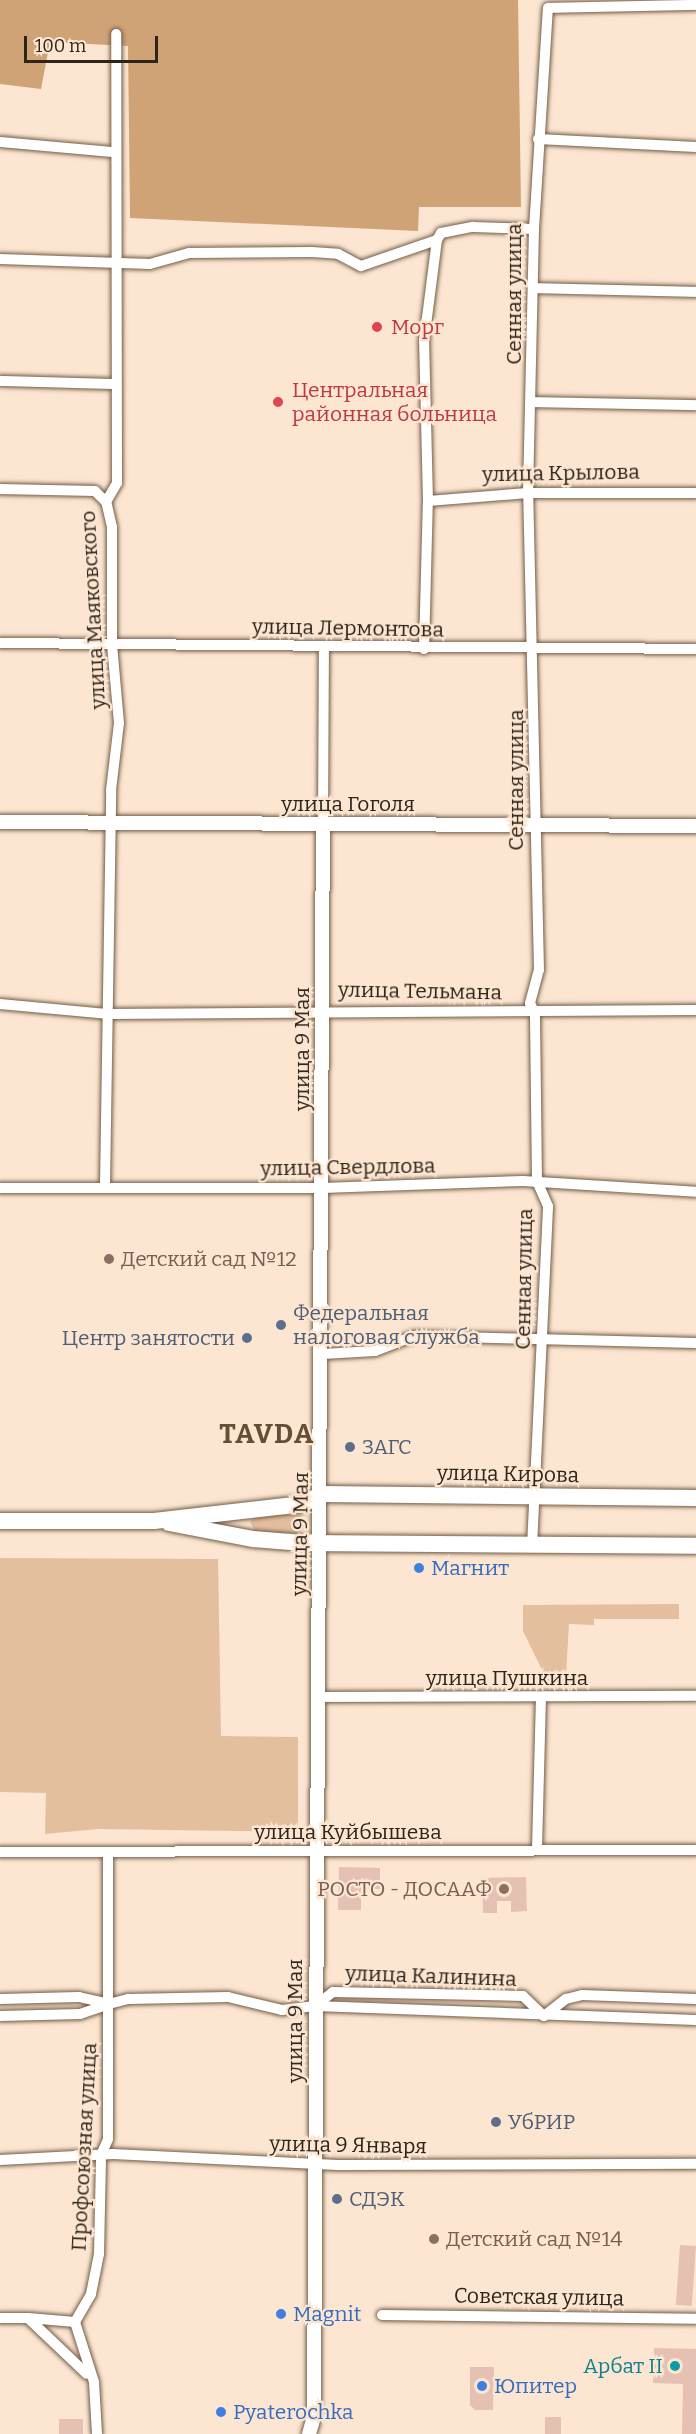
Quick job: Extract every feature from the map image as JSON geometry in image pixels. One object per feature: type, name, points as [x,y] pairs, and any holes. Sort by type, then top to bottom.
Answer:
[{"type":"main road","name":"улица Кирова","points":[[0,1521],[154,1521],[251,1507],[303,1504],[322,1494],[535,1498],[696,1497]]},
{"type":"main road","points":[[251,1507],[239,1523],[253,1539]]},
{"type":"main road","name":"улица Кирова","points":[[154,1521],[253,1539],[321,1544],[532,1547],[696,1546]]},
{"type":"street","name":"Сенная улица","points":[[532,1547],[548,1206],[537,1181],[535,1013],[530,1003],[539,970],[535,824],[535,649],[528,493],[533,402],[534,229],[548,8],[696,5]]},
{"type":"street","name":"улица Маяковского","points":[[105,1186],[111,822],[119,723],[112,644],[112,527],[106,501],[117,483],[113,152],[116,34]]},
{"type":"street","points":[[538,140],[696,147]]},
{"type":"street","points":[[0,142],[113,152]]},
{"type":"street","points":[[424,649],[428,501],[424,341],[437,240],[441,233],[473,227],[534,229]]},
{"type":"street","points":[[0,259],[150,264],[189,253],[312,252],[338,254],[361,266],[437,240]]},
{"type":"street","points":[[535,288],[696,292]]},
{"type":"street","points":[[0,381],[116,384]]},
{"type":"street","points":[[533,402],[696,405]]},
{"type":"street","points":[[0,489],[95,491],[106,501]]},
{"type":"street","name":"улица Крылова","points":[[428,501],[528,493],[696,493]]},
{"type":"street","name":"улица Лермонтова","points":[[0,643],[424,649],[696,649]]},
{"type":"street","name":"улица 9 Мая","points":[[314,2430],[315,2006],[323,1354],[324,647]]},
{"type":"street","name":"улица Гоголя","points":[[0,822],[323,826],[535,824],[696,826]]},
{"type":"street","name":"улица Тельмана","points":[[0,1004],[107,1014],[323,1010],[535,1013],[696,1010]]},
{"type":"street","name":"улица Свердлова","points":[[0,1188],[105,1186],[322,1188],[537,1181],[696,1192]]},
{"type":"street","points":[[323,1354],[375,1352],[414,1336],[543,1342],[696,1343]]},
{"type":"street","name":"улица Пушкина","points":[[319,1697],[696,1696]]},
{"type":"street","points":[[537,1849],[541,1697]]},
{"type":"street","name":"улица Куйбышева","points":[[0,1851],[108,1854],[537,1849],[696,1850]]},
{"type":"street","name":"Профсоюзная улица","points":[[75,2322],[91,2294],[99,2254],[101,2155],[108,2139],[108,1854]]},
{"type":"street","name":"улица Калинина","points":[[315,2006],[333,1992],[523,1996],[544,2016]]},
{"type":"street","points":[[544,2016],[566,1999],[582,1995],[696,1999]]},
{"type":"street","name":"улица Калинина","points":[[0,1999],[79,1997],[109,2004]]},
{"type":"street","name":"улица Калинина","points":[[0,2016],[80,2014],[128,1999],[228,1997],[282,2010],[315,2006],[696,2020]]},
{"type":"street","name":"улица 9 Января","points":[[0,2160],[101,2155],[315,2164],[696,2164]]},
{"type":"street","name":"Советская улица","points":[[382,2315],[696,2319]]},
{"type":"street","points":[[0,2318],[75,2322],[94,2382],[97,2434]]},
{"type":"street","points":[[28,2318],[94,2382]]},
{"type":"shaded area","points":[[0,0],[518,0],[521,207],[419,207],[418,231],[130,218],[128,46],[50,42],[41,89],[0,84]]},
{"type":"shaded area","points":[[257,1515],[301,1515],[306,1527],[298,1533],[256,1533],[250,1522]]},
{"type":"shaded area","points":[[0,1558],[218,1559],[221,1736],[298,1737],[298,1832],[98,1829],[45,1834],[46,1793],[0,1792]]},
{"type":"shaded area","points":[[679,1604],[679,1619],[594,1619],[594,1625],[569,1624],[566,1674],[548,1682],[523,1631],[523,1605]]},
{"type":"building","points":[[339,1867],[380,1868],[380,1889],[361,1888],[361,1910],[338,1910]]},
{"type":"building","name":"РОСТО - ДОСААФ","points":[[526,1877],[527,1911],[511,1912],[511,1901],[497,1901],[497,1913],[483,1913],[482,1878]]},
{"type":"building","points":[[680,2245],[696,2246],[692,2306],[676,2305]]},
{"type":"building","name":"Арбат II","points":[[654,2348],[696,2349],[696,2434],[682,2434],[683,2384],[653,2383]]},
{"type":"building","name":"Юпитер","points":[[470,2367],[494,2367],[493,2410],[475,2410],[470,2405]]},
{"type":"building","points":[[545,2417],[561,2417],[561,2434],[545,2434]]},
{"type":"building","points":[[59,2419],[83,2419],[83,2434],[59,2434]]},
{"type":"place","name":"Морг","points":[[377,327]]},
{"type":"place","name":"Центральная районная больница","points":[[278,402]]},
{"type":"place","name":"Детский сад №12","points":[[109,1259]]},
{"type":"place","name":"Федеральная налоговая служба","points":[[281,1325]]},
{"type":"place","name":"Центр занятости","points":[[247,1338]]},
{"type":"place","name":"ЗАГС","points":[[350,1447]]},
{"type":"place","name":"Магнит","points":[[419,1568]]},
{"type":"place","name":"РОСТО - ДОСААФ","points":[[504,1889]]},
{"type":"place","name":"УбРИР","points":[[496,2122]]},
{"type":"place","name":"СДЭК","points":[[337,2199]]},
{"type":"place","name":"Детский сад №14","points":[[434,2239]]},
{"type":"place","name":"Magnit","points":[[281,2314]]},
{"type":"place","name":"Арбат II","points":[[675,2366]]},
{"type":"place","name":"Юпитер","points":[[482,2386]]},
{"type":"place","name":"Pyaterochka","points":[[221,2412]]},
{"type":"district","name":"TAVDA","points":[[267,1435]]}]
